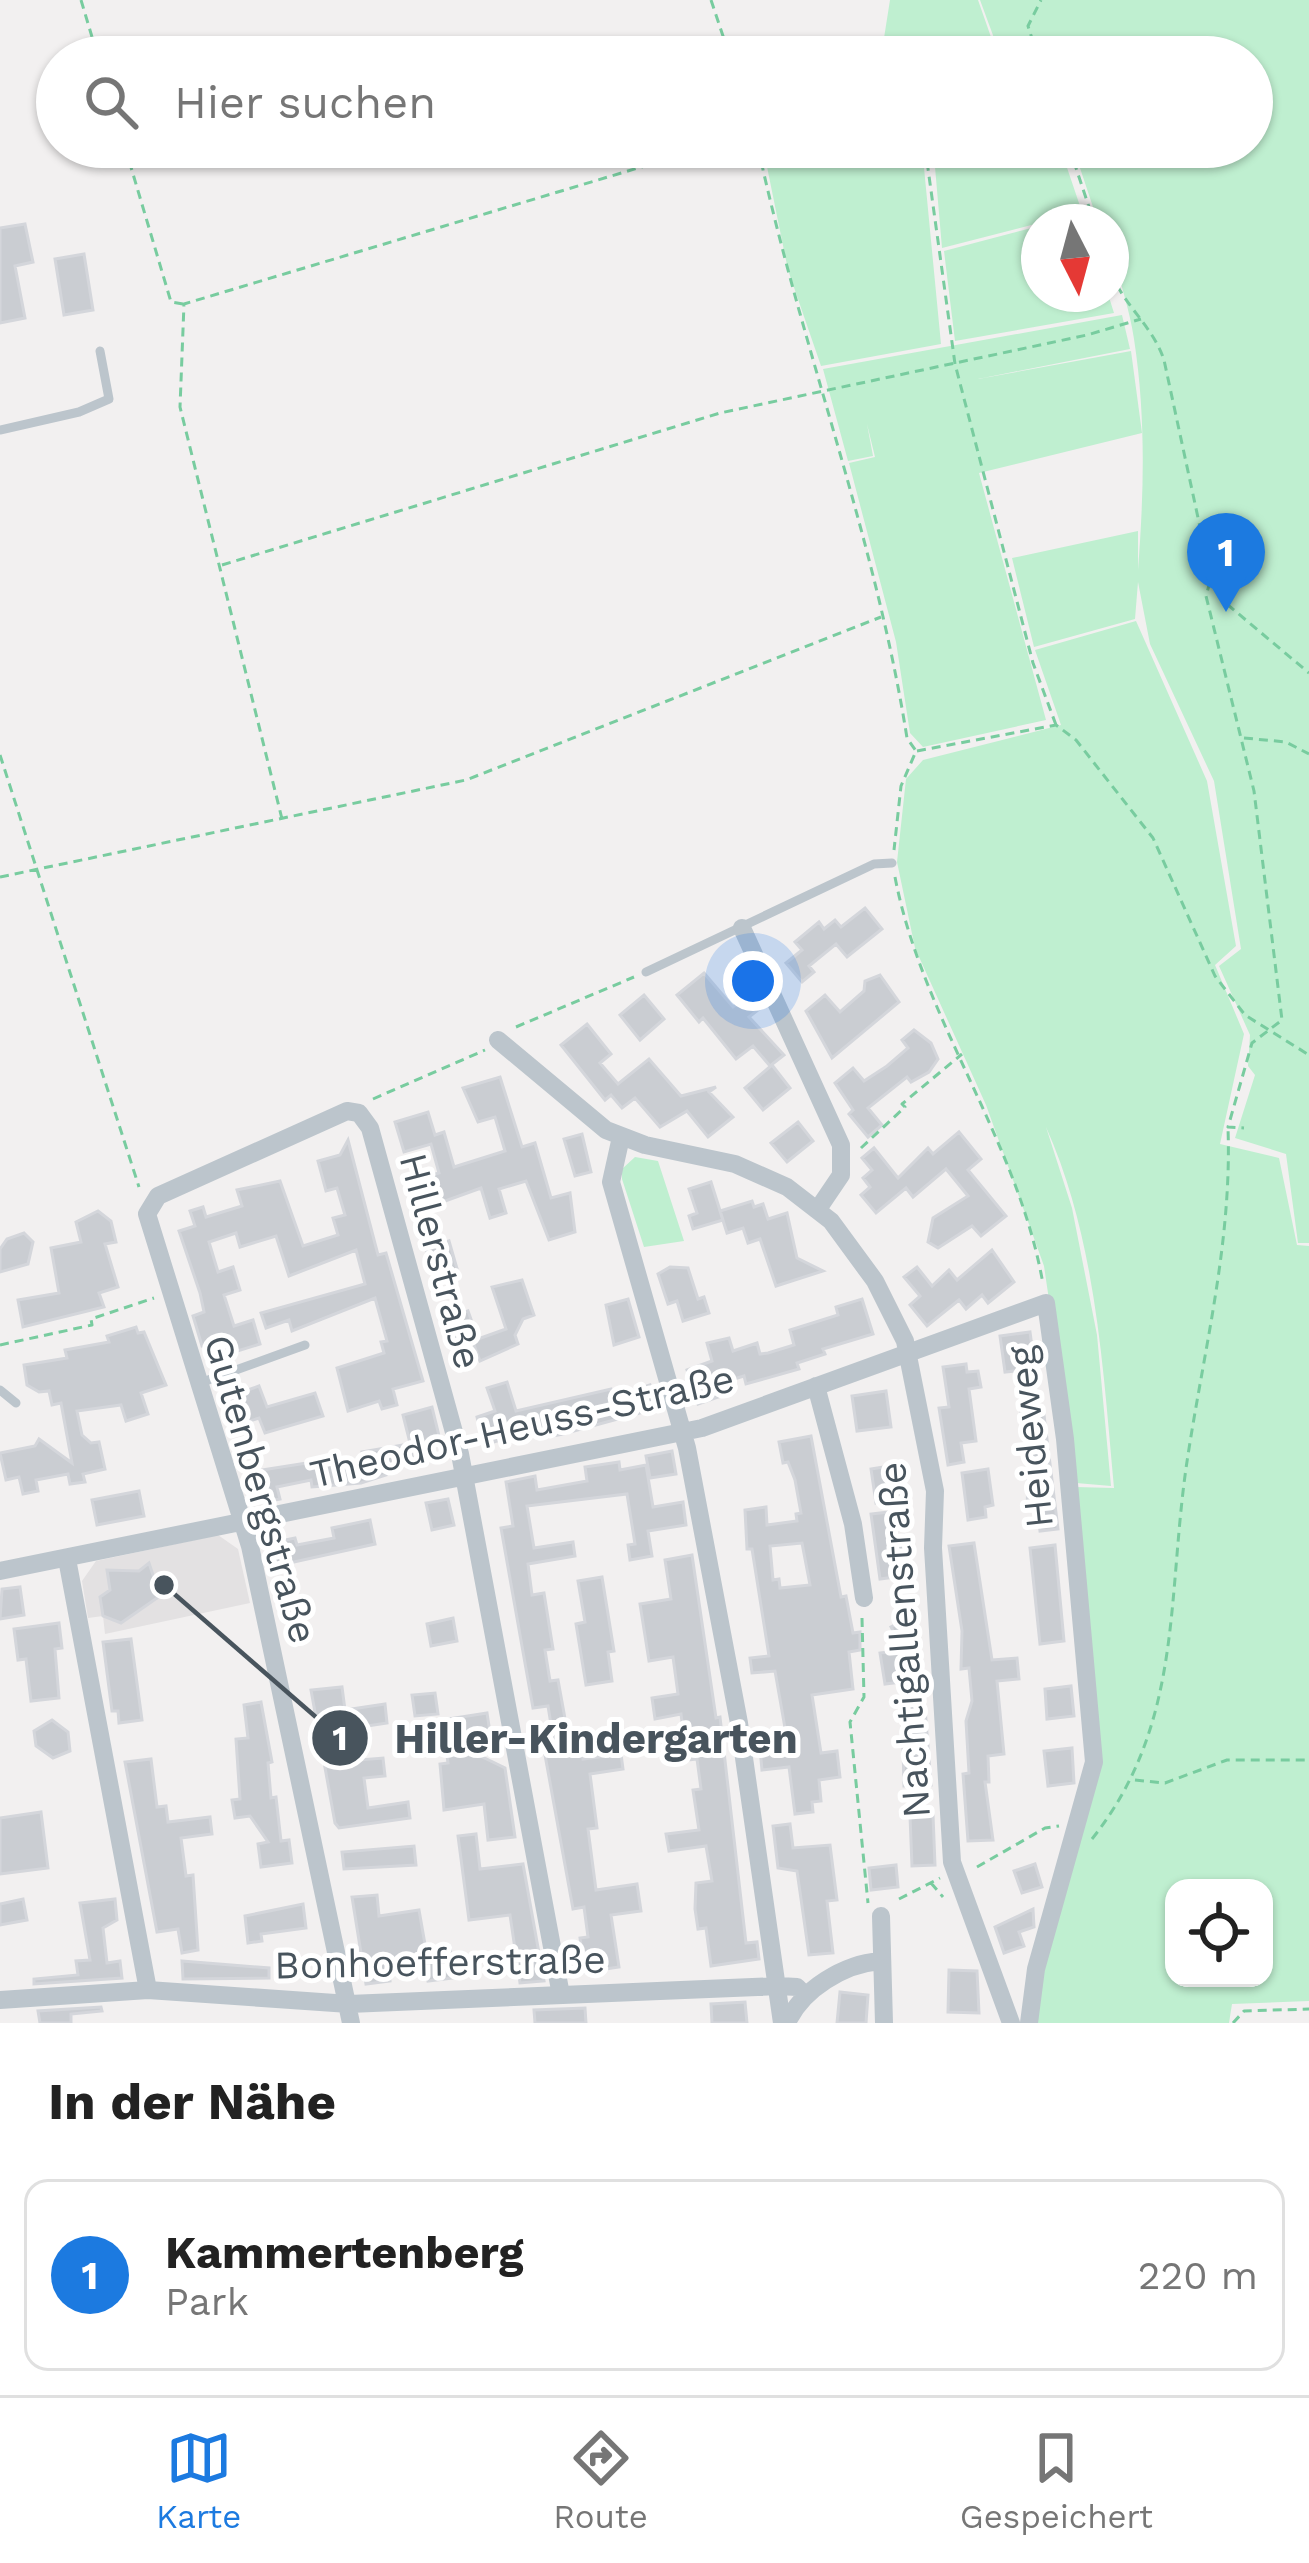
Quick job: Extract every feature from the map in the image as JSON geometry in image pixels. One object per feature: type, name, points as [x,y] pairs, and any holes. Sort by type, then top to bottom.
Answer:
[{"type":"street","points":[[742,928],[843,1156],[840,1180],[818,1209]]},
{"type":"street","name":"Nachtigallenstraße","points":[[498,1040],[576,1109],[620,1137],[748,1169],[818,1209],[868,1268],[907,1351],[934,1491],[933,1548],[952,1862],[1011,2023]]},
{"type":"street","name":"Hillerstraße","points":[[148,1205],[341,1113],[359,1113],[370,1128],[465,1476],[560,1996]]},
{"type":"street","points":[[620,1137],[610,1181],[683,1432],[739,1724],[784,2023]]},
{"type":"street","name":"Gutenbergstraße","points":[[148,1205],[148,1221],[243,1520],[350,2013]]},
{"type":"street","name":"Theodor-Heuss-Straße","points":[[0,1571],[683,1432],[1046,1303]]},
{"type":"street","name":"Heideweg","points":[[1029,2023],[1036,1969],[1094,1762],[1065,1438],[1046,1303]]},
{"type":"street","points":[[816,1386],[853,1524],[864,1598]]},
{"type":"street","points":[[67,1559],[148,1990]]},
{"type":"street","points":[[881,1916],[884,2023]]},
{"type":"street","points":[[784,2023],[806,1996],[861,1963],[880,1961]]},
{"type":"street","name":"Bonhoefferstraße","points":[[0,2000],[148,1990],[350,2013],[560,1996],[779,1986],[797,1987],[806,1996]]},
{"type":"lane","points":[[0,430],[79,412],[109,399],[100,351]]},
{"type":"lane","points":[[646,972],[874,864],[892,863]]},
{"type":"lane","points":[[200,1383],[305,1345]]},
{"type":"lane","points":[[0,1390],[16,1403]]},
{"type":"path","points":[[81,0],[92,36]]},
{"type":"path","points":[[711,0],[723,36]]},
{"type":"path","points":[[1031,36],[1028,26],[1041,0]]},
{"type":"path","points":[[131,168],[171,302],[184,304],[638,168]]},
{"type":"path","points":[[763,168],[796,314],[825,389],[885,616],[907,738],[916,751],[928,753],[1056,725]]},
{"type":"path","points":[[928,168],[955,364],[1033,663],[1056,725],[1076,740],[1153,838],[1215,976],[1245,1016],[1309,1055]]},
{"type":"path","points":[[1076,168],[1088,204]]},
{"type":"path","points":[[1129,300],[1157,339],[1164,360],[1210,578],[1228,605],[1309,673]]},
{"type":"path","points":[[184,304],[180,406],[282,819]]},
{"type":"path","points":[[220,566],[720,413],[1141,319]]},
{"type":"path","points":[[1088,1844],[1133,1780],[1167,1678],[1187,1458],[1231,1204],[1228,1126],[1252,1043],[1282,1020],[1244,738],[1206,596],[1210,578]]},
{"type":"path","points":[[0,877],[483,775],[885,616]]},
{"type":"path","points":[[1244,738],[1286,742],[1309,754]]},
{"type":"path","name":"Heideweg","points":[[916,751],[902,786],[892,863],[906,933],[962,1054],[1022,1207],[1046,1303]]},
{"type":"path","points":[[0,754],[148,1205]]},
{"type":"path","points":[[843,1156],[853,1155],[890,1125],[905,1107],[902,1103],[962,1054]]},
{"type":"path","points":[[1228,1126],[1244,1128]]},
{"type":"path","points":[[0,1345],[92,1325],[91,1319],[171,1293]]},
{"type":"path","points":[[864,1598],[864,1697],[850,1722],[869,1910],[881,1916]]},
{"type":"path","points":[[1133,1780],[1165,1784],[1227,1760],[1309,1760]]},
{"type":"path","points":[[975,1868],[1045,1828]]},
{"type":"path","points":[[899,1899],[931,1883]]},
{"type":"path","points":[[1234,2023],[1244,2011],[1309,2009]]},
{"type":"shaded area","points":[[218,1535],[238,1549],[250,1603],[105,1634],[103,1616],[88,1618],[82,1581],[96,1561]]},
{"type":"green space","points":[[890,0],[978,0],[991,36],[884,36]]},
{"type":"green space","points":[[980,0],[1309,0],[1309,1243],[1298,1243],[1286,1154],[1235,1138],[1255,1075],[1248,1066],[1250,1035],[1219,966],[1241,949],[1214,781],[1150,644],[1138,582],[1135,619],[1034,647],[1012,558],[1138,531],[1138,570],[1143,454],[1141,397],[1128,312],[1129,204],[1092,204],[1080,168],[1273,168],[1273,36],[993,36]]},
{"type":"green space","points":[[767,168],[924,168],[941,344],[821,366],[788,270]]},
{"type":"green space","points":[[935,168],[1067,168],[1079,204],[1021,204],[1021,228],[942,248]]},
{"type":"green space","points":[[1021,231],[1021,312],[1114,313],[955,341],[944,251]]},
{"type":"green space","points":[[1122,315],[1130,349],[978,379],[1131,351],[1142,433],[979,473],[1046,720],[923,747],[910,733],[896,642],[849,463],[875,457],[867,424],[873,456],[848,461],[823,369]]},
{"type":"green space","points":[[1136,621],[1207,781],[1236,946],[1215,965],[1244,1034],[1220,1144],[1279,1158],[1297,1245],[1309,1246],[1309,2001],[1232,2004],[1229,2023],[1033,2023],[1039,1970],[1100,1772],[1075,1487],[1114,1488],[1101,1351],[1076,1214],[1046,1127],[1072,1208],[1097,1335],[1111,1486],[1076,1483],[1044,1266],[986,1105],[915,948],[897,862],[906,779],[923,760],[1061,725],[1035,650]]},
{"type":"green space","points":[[635,1157],[658,1161],[684,1241],[644,1247],[622,1179],[622,1169]]},
{"type":"building","points":[[25,224],[33,262],[15,266],[25,318],[0,323],[0,228]]},
{"type":"building","points":[[84,254],[93,310],[64,315],[55,259]]},
{"type":"building","points":[[865,908],[882,929],[847,957],[836,944],[809,966],[814,972],[802,982],[786,963],[802,950],[795,942],[819,922],[824,929],[835,920],[841,927]]},
{"type":"building","points":[[704,973],[733,1007],[751,993],[762,1007],[749,1017],[784,1055],[770,1066],[753,1046],[736,1059],[703,1018],[699,1022],[677,995]]},
{"type":"building","points":[[880,975],[899,1002],[832,1058],[806,1011],[825,995],[840,1012],[864,991],[865,981]]},
{"type":"building","points":[[644,995],[664,1019],[640,1040],[620,1015]]},
{"type":"building","points":[[587,1024],[611,1054],[600,1063],[618,1084],[649,1059],[681,1096],[716,1087],[709,1092],[733,1117],[708,1137],[687,1111],[660,1127],[635,1098],[622,1108],[611,1095],[605,1100],[561,1045]]},
{"type":"building","points":[[914,1030],[931,1043],[938,1059],[929,1072],[911,1082],[907,1077],[868,1108],[882,1125],[868,1137],[849,1114],[853,1110],[835,1083],[853,1068],[864,1081],[887,1066],[908,1048],[902,1040]]},
{"type":"building","points":[[772,1065],[790,1088],[763,1110],[745,1088]]},
{"type":"building","points":[[500,1077],[522,1147],[535,1143],[551,1198],[570,1193],[575,1232],[549,1240],[526,1181],[499,1189],[506,1213],[490,1218],[481,1188],[423,1209],[415,1180],[439,1173],[431,1144],[404,1152],[395,1122],[428,1112],[435,1135],[444,1132],[454,1167],[505,1151],[495,1117],[478,1122],[463,1088]]},
{"type":"building","points":[[798,1122],[813,1141],[787,1162],[771,1143]]},
{"type":"building","points":[[959,1132],[981,1159],[968,1170],[1006,1216],[981,1236],[972,1226],[938,1248],[928,1242],[933,1218],[968,1196],[946,1169],[913,1197],[906,1188],[876,1213],[861,1195],[870,1187],[863,1178],[872,1170],[862,1158],[874,1148],[898,1178],[928,1148],[933,1154]]},
{"type":"building","points":[[582,1134],[591,1172],[575,1176],[564,1139]]},
{"type":"building","points":[[348,1140],[378,1255],[386,1253],[423,1381],[393,1389],[397,1405],[382,1409],[379,1401],[348,1411],[337,1368],[384,1353],[381,1342],[387,1341],[375,1298],[292,1331],[289,1320],[266,1328],[261,1313],[365,1284],[356,1250],[289,1276],[276,1236],[240,1247],[236,1233],[209,1242],[218,1272],[233,1267],[240,1290],[224,1295],[234,1326],[253,1320],[260,1344],[221,1356],[217,1342],[202,1346],[193,1316],[204,1312],[179,1231],[195,1226],[190,1211],[203,1207],[206,1217],[242,1206],[237,1190],[280,1181],[303,1246],[338,1235],[333,1218],[345,1215],[337,1188],[326,1191],[318,1161],[340,1155]]},
{"type":"building","points":[[711,1182],[723,1220],[693,1229],[689,1216],[697,1213],[689,1189]]},
{"type":"building","points":[[752,1201],[754,1207],[763,1204],[768,1219],[787,1213],[797,1258],[823,1271],[776,1286],[760,1239],[748,1243],[743,1228],[727,1233],[720,1211]]},
{"type":"building","points":[[98,1211],[111,1221],[116,1242],[105,1244],[118,1287],[99,1293],[104,1307],[23,1327],[18,1300],[59,1293],[51,1248],[81,1242],[76,1222]]},
{"type":"building","points":[[24,1233],[33,1242],[28,1264],[0,1272],[0,1249],[7,1239]]},
{"type":"building","points":[[449,1241],[458,1272],[435,1279],[426,1248]]},
{"type":"building","points":[[992,1250],[1014,1282],[988,1303],[982,1295],[966,1309],[959,1300],[927,1326],[910,1305],[920,1296],[904,1277],[917,1267],[932,1286],[949,1270],[957,1280]]},
{"type":"building","points":[[670,1267],[688,1268],[698,1299],[704,1297],[709,1313],[683,1321],[677,1301],[668,1304],[658,1274]]},
{"type":"building","points":[[522,1280],[534,1315],[523,1319],[515,1335],[518,1344],[480,1361],[473,1342],[454,1348],[444,1319],[468,1311],[478,1339],[506,1329],[492,1287]]},
{"type":"building","points":[[628,1299],[639,1337],[614,1345],[606,1305]]},
{"type":"building","points":[[862,1299],[873,1334],[823,1349],[825,1354],[797,1363],[799,1369],[746,1384],[744,1376],[714,1385],[718,1397],[698,1404],[687,1370],[712,1361],[707,1343],[729,1338],[733,1351],[757,1343],[760,1354],[768,1353],[794,1345],[790,1330],[838,1315],[836,1307]]},
{"type":"building","points":[[136,1327],[138,1333],[144,1332],[166,1385],[141,1393],[148,1414],[126,1421],[121,1405],[77,1411],[82,1435],[91,1443],[99,1442],[105,1469],[83,1474],[85,1482],[70,1484],[68,1474],[36,1480],[38,1491],[23,1494],[19,1477],[6,1480],[0,1453],[35,1446],[39,1439],[72,1463],[61,1403],[52,1405],[49,1391],[27,1385],[24,1365],[67,1358],[65,1350],[109,1342],[107,1336]]},
{"type":"building","points":[[1030,1332],[1036,1377],[1016,1379],[1015,1371],[1005,1372],[1000,1336]]},
{"type":"building","points":[[966,1364],[967,1372],[978,1371],[981,1387],[969,1389],[976,1441],[961,1443],[964,1462],[948,1465],[939,1408],[949,1407],[943,1367]]},
{"type":"building","points":[[507,1382],[516,1411],[611,1389],[613,1397],[650,1385],[658,1408],[563,1434],[542,1438],[536,1429],[484,1445],[477,1417],[495,1411],[487,1388]]},
{"type":"building","points":[[259,1386],[267,1407],[315,1393],[323,1416],[265,1433],[259,1418],[235,1426],[225,1398]]},
{"type":"building","points":[[886,1391],[891,1427],[857,1431],[852,1396]]},
{"type":"building","points":[[432,1407],[441,1444],[412,1451],[403,1415]]},
{"type":"building","points":[[1043,1407],[1058,1529],[1040,1531],[1037,1508],[1027,1510],[1028,1479],[1035,1478],[1020,1409]]},
{"type":"building","points":[[811,1436],[841,1597],[846,1596],[853,1633],[860,1632],[860,1650],[849,1652],[853,1689],[812,1695],[821,1753],[837,1751],[840,1777],[819,1780],[821,1801],[812,1802],[813,1812],[795,1814],[789,1767],[762,1770],[760,1749],[788,1745],[775,1671],[752,1673],[750,1658],[769,1656],[752,1549],[747,1549],[745,1510],[766,1507],[767,1525],[797,1521],[796,1514],[801,1513],[795,1480],[788,1462],[783,1463],[779,1442]],"holes":[[[802,1543],[810,1585],[780,1588],[779,1579],[773,1580],[770,1546]]]},
{"type":"building","points":[[409,1444],[413,1460],[385,1467],[386,1475],[361,1483],[312,1487],[311,1480],[277,1487],[280,1499],[265,1502],[262,1486],[253,1488],[249,1472],[339,1458],[344,1472],[365,1464],[362,1452]]},
{"type":"building","points":[[672,1451],[676,1474],[650,1478],[646,1456]]},
{"type":"building","points":[[619,1462],[620,1470],[646,1465],[653,1507],[683,1502],[686,1525],[648,1531],[652,1556],[630,1560],[628,1545],[635,1544],[627,1494],[527,1506],[534,1548],[573,1542],[575,1556],[528,1564],[532,1595],[544,1593],[553,1649],[545,1650],[550,1681],[558,1680],[568,1735],[580,1733],[583,1759],[621,1754],[623,1769],[590,1774],[597,1828],[588,1829],[596,1890],[637,1884],[641,1911],[611,1915],[619,1967],[585,1972],[580,1938],[588,1937],[584,1907],[573,1909],[543,1744],[554,1743],[548,1706],[533,1708],[501,1528],[513,1526],[506,1482],[535,1476],[537,1490],[587,1481],[585,1467]]},
{"type":"building","points":[[896,1465],[901,1499],[876,1503],[871,1469]]},
{"type":"building","points":[[988,1469],[993,1505],[985,1507],[986,1517],[968,1520],[962,1473]]},
{"type":"building","points":[[139,1491],[144,1516],[97,1525],[92,1500]]},
{"type":"building","points":[[448,1499],[454,1525],[432,1530],[426,1503]]},
{"type":"building","points":[[889,1512],[893,1537],[904,1535],[910,1575],[880,1579],[871,1514]]},
{"type":"building","points":[[370,1520],[375,1544],[276,1566],[271,1543],[295,1538],[297,1545],[334,1538],[332,1528]]},
{"type":"building","points":[[974,1543],[992,1660],[1017,1658],[1019,1679],[997,1681],[1004,1754],[988,1756],[989,1782],[985,1782],[993,1840],[968,1841],[963,1774],[969,1773],[966,1721],[972,1701],[969,1668],[961,1669],[962,1631],[949,1546]]},
{"type":"building","points":[[1055,1545],[1064,1641],[1040,1644],[1030,1548]]},
{"type":"building","points":[[692,1555],[716,1718],[720,1717],[746,1943],[757,1942],[759,1959],[711,1966],[706,1928],[698,1929],[695,1909],[696,1883],[712,1881],[706,1846],[669,1851],[666,1834],[699,1830],[693,1790],[701,1789],[697,1759],[687,1760],[681,1714],[655,1719],[652,1698],[678,1694],[673,1657],[649,1661],[640,1604],[671,1599],[665,1560]]},
{"type":"building","points":[[149,1563],[160,1596],[121,1623],[103,1616],[100,1597],[110,1590],[107,1570],[139,1571]]},
{"type":"building","points":[[602,1577],[614,1651],[608,1652],[612,1681],[586,1685],[576,1624],[585,1622],[578,1581]]},
{"type":"building","points":[[20,1587],[24,1615],[0,1619],[2,1589]]},
{"type":"building","points":[[453,1618],[457,1641],[431,1646],[427,1624]]},
{"type":"building","points":[[907,1619],[914,1632],[917,1680],[885,1684],[880,1653],[903,1650],[891,1627]]},
{"type":"building","points":[[59,1623],[62,1648],[55,1649],[59,1698],[31,1701],[26,1659],[18,1660],[14,1629]]},
{"type":"building","points":[[131,1639],[142,1720],[119,1723],[118,1711],[112,1711],[103,1642]]},
{"type":"building","points":[[1071,1686],[1074,1716],[1047,1719],[1045,1689]]},
{"type":"building","points":[[342,1687],[345,1710],[385,1704],[387,1723],[354,1728],[360,1760],[383,1758],[385,1776],[364,1778],[368,1808],[408,1802],[410,1818],[339,1828],[335,1823],[311,1690]]},
{"type":"building","points":[[435,1693],[438,1714],[415,1716],[412,1695]]},
{"type":"building","points":[[261,1702],[272,1762],[268,1763],[271,1798],[276,1797],[281,1841],[289,1840],[292,1863],[261,1867],[258,1844],[268,1842],[250,1816],[235,1818],[232,1800],[240,1799],[236,1739],[248,1738],[244,1705]]},
{"type":"building","points":[[925,1708],[931,1785],[904,1786],[902,1709]]},
{"type":"building","points":[[487,1713],[491,1739],[456,1744],[505,1768],[515,1837],[488,1840],[484,1804],[444,1810],[440,1764],[448,1763],[442,1720]]},
{"type":"building","points":[[52,1720],[68,1732],[70,1751],[53,1758],[36,1746],[34,1731]]},
{"type":"building","points":[[1072,1748],[1074,1783],[1048,1786],[1044,1751]]},
{"type":"building","points":[[151,1759],[157,1807],[166,1806],[168,1822],[210,1817],[212,1834],[181,1838],[186,1876],[193,1875],[198,1950],[182,1953],[178,1929],[157,1932],[125,1762]]},
{"type":"building","points":[[41,1812],[48,1868],[0,1874],[0,1818]]},
{"type":"building","points":[[933,1815],[935,1865],[912,1866],[910,1816]]},
{"type":"building","points":[[790,1824],[793,1848],[830,1845],[837,1900],[827,1901],[833,1953],[809,1955],[797,1871],[778,1868],[773,1826]]},
{"type":"building","points":[[476,1834],[480,1869],[523,1864],[544,1981],[520,1983],[510,1915],[469,1920],[458,1836]]},
{"type":"building","points":[[414,1846],[416,1865],[344,1869],[342,1852]]},
{"type":"building","points":[[1035,1864],[1042,1887],[1022,1893],[1014,1871]]},
{"type":"building","points":[[896,1865],[898,1887],[871,1890],[869,1868]]},
{"type":"building","points":[[377,1895],[379,1916],[419,1910],[426,1950],[450,1947],[453,1978],[428,1981],[425,1962],[389,1968],[390,1981],[366,1984],[352,1897]]},
{"type":"building","points":[[23,1899],[27,1920],[0,1925],[0,1904]]},
{"type":"building","points":[[115,1899],[117,1920],[103,1928],[107,1963],[120,1961],[122,1978],[34,1984],[34,1979],[78,1975],[76,1961],[90,1960],[80,1903]]},
{"type":"building","points":[[303,1904],[306,1928],[261,1934],[262,1941],[248,1943],[245,1916]]},
{"type":"building","points":[[1033,1909],[1034,1927],[1019,1932],[1024,1946],[1004,1953],[995,1927]]},
{"type":"building","points":[[182,1961],[269,1968],[269,1978],[183,1979]]},
{"type":"building","points":[[949,1970],[977,1971],[979,2013],[948,2012]]},
{"type":"building","points":[[840,1992],[868,1995],[866,2023],[837,2023]]},
{"type":"building","points":[[745,2002],[747,2023],[712,2023],[711,2004]]},
{"type":"building","points":[[101,2007],[102,2011],[71,2014],[71,2023],[40,2023],[38,2011]]},
{"type":"building","points":[[585,2008],[586,2023],[535,2023],[534,2010]]},
{"type":"place","name":"Kammertenberg","points":[[1226,612]]},
{"type":"place","name":"Hiller-Kindergarten","points":[[164,1585]]}]
